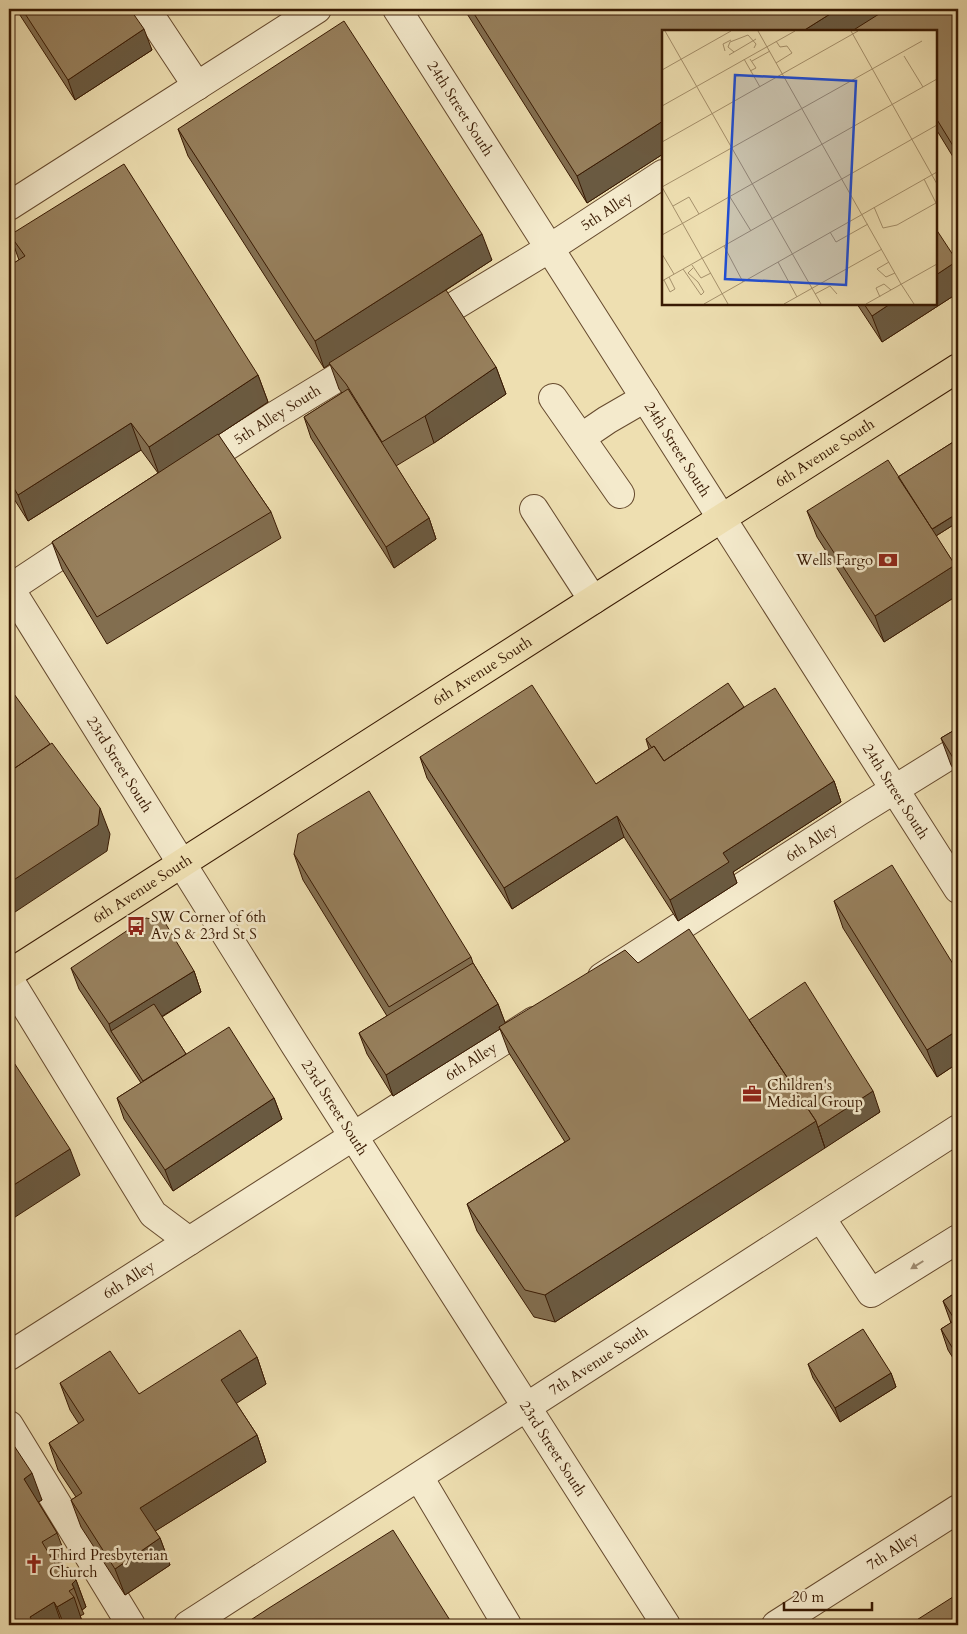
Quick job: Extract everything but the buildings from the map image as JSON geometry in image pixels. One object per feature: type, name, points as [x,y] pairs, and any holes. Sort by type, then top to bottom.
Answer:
[{"type":"main road","name":"6th Avenue South","points":[[9,974],[958,368]]},
{"type":"street","points":[[146,9],[197,86]]},
{"type":"street","points":[[9,206],[317,9]]},
{"type":"street","name":"24th Street South","points":[[397,9],[958,889]]},
{"type":"street","name":"5th Alley","points":[[550,248],[662,175]]},
{"type":"street","name":"5th Alley South","points":[[172,482],[271,418],[550,248]]},
{"type":"street","points":[[553,398],[620,494]]},
{"type":"street","points":[[582,438],[607,420],[645,398]]},
{"type":"street","points":[[534,509],[593,600]]},
{"type":"street","points":[[9,588],[106,525]]},
{"type":"street","name":"23rd Street South","points":[[9,588],[295,1045],[666,1625]]},
{"type":"street","name":"6th Alley","points":[[584,989],[894,789],[958,750]]},
{"type":"street","points":[[9,979],[153,1214],[190,1242]]},
{"type":"street","name":"6th Alley","points":[[9,1356],[355,1137],[551,1010]]},
{"type":"street","name":"7th Avenue South","points":[[188,1625],[528,1408],[958,1129]]},
{"type":"street","points":[[821,1218],[871,1293],[958,1239]]},
{"type":"street","points":[[9,1425],[131,1625]]},
{"type":"street","points":[[418,1477],[507,1625]]},
{"type":"street","name":"7th Alley","points":[[776,1625],[958,1509]]},
{"type":"place","name":"Wells Fargo","points":[[888,560]]},
{"type":"place","name":"SW Corner of 6th Av S & 23rd St S","points":[[136,926]]},
{"type":"place","name":"Children's Medical Group","points":[[752,1094]]},
{"type":"place","name":"Third Presbyterian Church","points":[[34,1564]]}]
